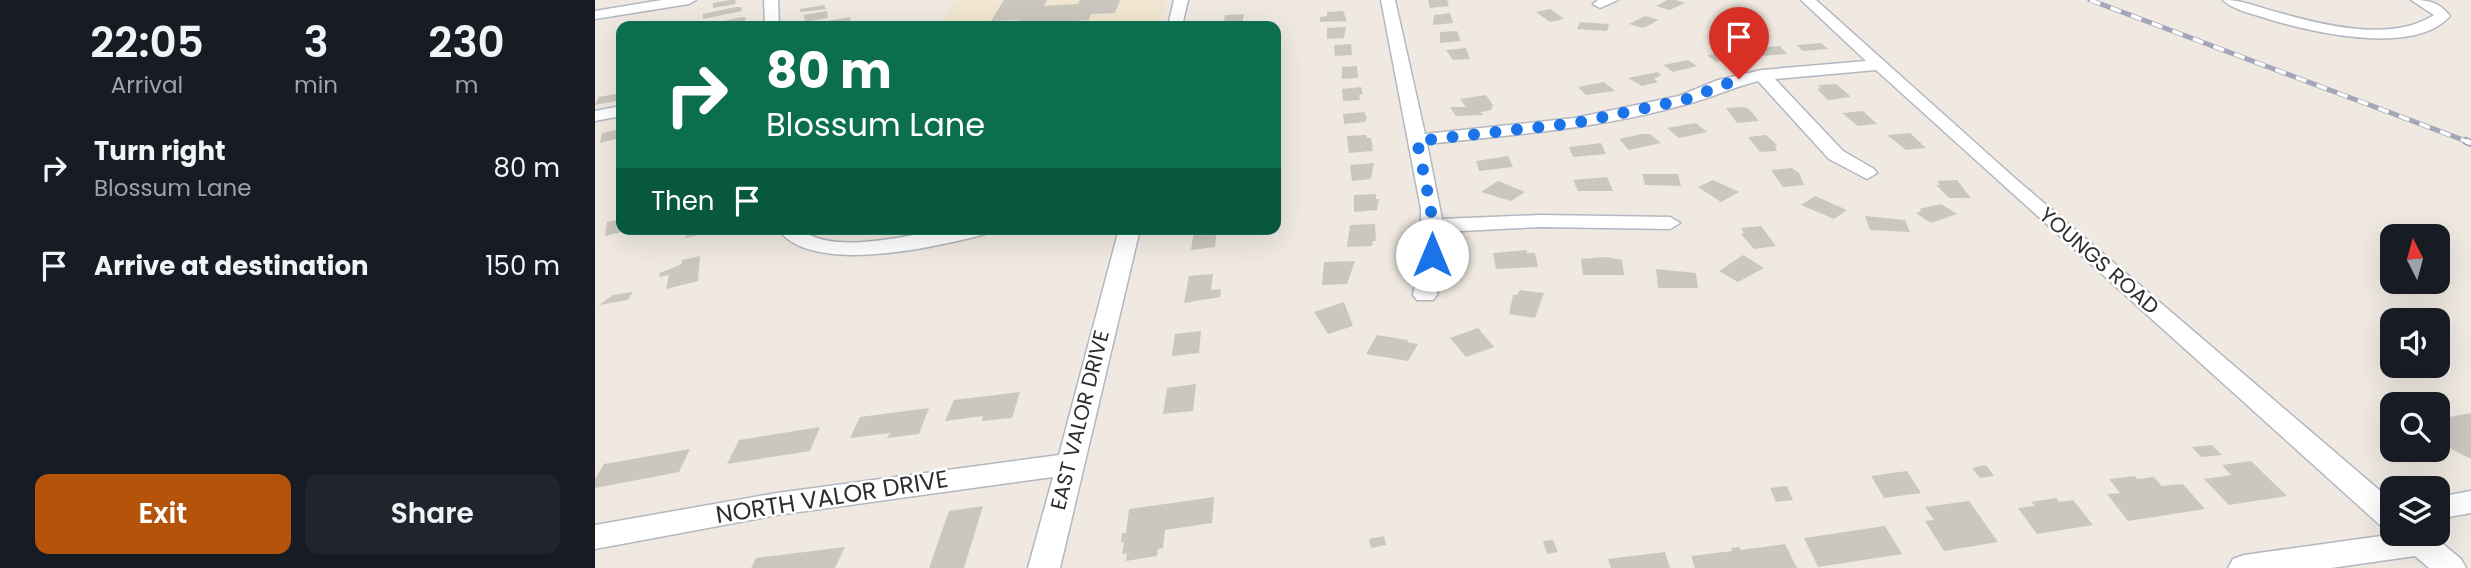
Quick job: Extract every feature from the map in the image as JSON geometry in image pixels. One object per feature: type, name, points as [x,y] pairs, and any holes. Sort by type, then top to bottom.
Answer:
[{"type":"street","points":[[595,15],[689,0]]},
{"type":"street","points":[[771,0],[772,21]]},
{"type":"street","points":[[1176,21],[1181,0]]},
{"type":"street","points":[[1388,0],[1433,226],[1432,255],[1425,295]]},
{"type":"street","name":"YOUNGS ROAD","points":[[1808,0],[2010,184],[2380,507]]},
{"type":"street","points":[[2230,0],[2291,22],[2385,33],[2405,32],[2443,16],[2435,8],[2418,0]]},
{"type":"street","points":[[1417,141],[1575,123],[1684,100],[1724,84],[1762,75],[1880,65]]},
{"type":"street","points":[[1762,75],[1836,155],[1867,173]]},
{"type":"street","points":[[595,116],[616,112]]},
{"type":"street","points":[[1433,226],[1541,221],[1670,223]]},
{"type":"street","points":[[791,235],[807,244],[842,249],[940,235]]},
{"type":"street","name":"EAST VALOR DRIVE","points":[[1044,568],[1128,235]]},
{"type":"street","name":"NORTH VALOR DRIVE","points":[[595,537],[777,504],[1069,464]]},
{"type":"street","points":[[2450,506],[2471,502]]},
{"type":"street","points":[[2244,568],[2380,531]]},
{"type":"street","name":"YOUNGS ROAD","points":[[2425,546],[2450,568]]},
{"type":"shaded area","points":[[957,0],[1167,0],[1161,21],[942,21]]},
{"type":"building","points":[[735,0],[736,4],[713,8],[713,3]]},
{"type":"building","points":[[1004,0],[1047,0],[1044,6],[1078,4],[1080,0],[1120,0],[1115,13],[1091,14],[1089,20],[991,21]]},
{"type":"building","points":[[1428,0],[1447,0],[1449,6],[1430,8]]},
{"type":"building","points":[[1667,0],[1685,3],[1670,10],[1656,6]]},
{"type":"building","points":[[824,5],[826,9],[800,12],[800,9]]},
{"type":"building","points":[[741,7],[742,11],[703,19],[703,14]]},
{"type":"building","points":[[1550,9],[1564,19],[1550,22],[1536,12]]},
{"type":"building","points":[[827,11],[828,18],[805,21],[804,15]]},
{"type":"building","points":[[1343,11],[1347,21],[1320,22],[1320,17],[1327,16],[1327,12]]},
{"type":"building","points":[[1450,13],[1453,23],[1433,25],[1434,15]]},
{"type":"building","points":[[1244,14],[1243,21],[1224,21],[1225,15]]},
{"type":"building","points":[[1645,16],[1659,20],[1643,28],[1629,24]]},
{"type":"building","points":[[742,17],[747,18],[744,21],[724,21]]},
{"type":"building","points":[[850,17],[851,21],[827,21]]},
{"type":"building","points":[[1580,22],[1609,24],[1607,31],[1577,29]]},
{"type":"building","points":[[1346,27],[1344,38],[1327,39],[1327,28]]},
{"type":"building","points":[[1457,31],[1461,41],[1440,43],[1440,32]]},
{"type":"building","points":[[1821,43],[1828,49],[1803,51],[1797,45]]},
{"type":"building","points":[[1351,44],[1352,55],[1335,56],[1334,45]]},
{"type":"building","points":[[1780,46],[1787,54],[1759,56],[1753,48]]},
{"type":"building","points":[[1466,48],[1470,59],[1453,60],[1446,50]]},
{"type":"building","points":[[1732,51],[1742,58],[1716,62],[1707,55]]},
{"type":"building","points":[[1688,60],[1697,66],[1673,72],[1663,65]]},
{"type":"building","points":[[1357,66],[1358,78],[1342,79],[1342,67]]},
{"type":"building","points":[[1658,72],[1661,75],[1654,79],[1658,82],[1642,86],[1628,78]]},
{"type":"building","points":[[1604,82],[1615,91],[1586,95],[1578,87]]},
{"type":"building","points":[[1836,84],[1850,97],[1828,100],[1817,89],[1821,88],[1818,85]]},
{"type":"building","points":[[1361,87],[1363,94],[1359,95],[1360,100],[1343,101],[1342,89]]},
{"type":"building","points":[[616,94],[616,101],[595,105],[599,97]]},
{"type":"building","points":[[1486,95],[1493,105],[1491,110],[1481,112],[1483,115],[1456,116],[1450,107],[1466,107],[1460,99]]},
{"type":"building","points":[[1744,107],[1759,121],[1737,123],[1726,108]]},
{"type":"building","points":[[1863,111],[1877,124],[1858,126],[1842,113]]},
{"type":"building","points":[[1364,112],[1367,118],[1365,122],[1344,124],[1343,114]]},
{"type":"building","points":[[1696,123],[1707,132],[1679,138],[1667,128]]},
{"type":"building","points":[[616,130],[616,139],[600,143],[602,133]]},
{"type":"building","points":[[1910,133],[1926,148],[1906,150],[1887,135]]},
{"type":"building","points":[[1650,134],[1661,143],[1629,150],[1619,139]]},
{"type":"building","points":[[1366,135],[1371,138],[1373,151],[1349,153],[1347,136]]},
{"type":"building","points":[[1766,135],[1778,146],[1775,146],[1777,151],[1760,152],[1748,137]]},
{"type":"building","points":[[1601,143],[1606,154],[1573,157],[1569,147]]},
{"type":"building","points":[[1508,156],[1513,167],[1479,171],[1476,161]]},
{"type":"building","points":[[1374,163],[1371,179],[1352,181],[1350,165]]},
{"type":"building","points":[[1792,168],[1799,173],[1804,185],[1783,187],[1771,170]]},
{"type":"building","points":[[1642,174],[1678,174],[1681,186],[1645,185]]},
{"type":"building","points":[[1607,177],[1613,191],[1578,191],[1573,180]]},
{"type":"building","points":[[1713,180],[1739,192],[1721,202],[1698,187]]},
{"type":"building","points":[[1957,180],[1971,198],[1949,198],[1936,185],[1940,185],[1937,181]]},
{"type":"building","points":[[1498,181],[1525,192],[1511,201],[1481,192]]},
{"type":"building","points":[[1376,194],[1376,199],[1379,199],[1377,210],[1354,212],[1354,195]]},
{"type":"building","points":[[1815,196],[1847,210],[1834,219],[1801,205]]},
{"type":"building","points":[[1941,204],[1957,214],[1931,223],[1916,213],[1922,211],[1919,209]]},
{"type":"building","points":[[1865,216],[1905,220],[1910,232],[1870,230]]},
{"type":"building","points":[[616,220],[616,233],[605,236],[607,222]]},
{"type":"building","points":[[1375,224],[1376,241],[1373,241],[1372,246],[1347,247],[1350,225]]},
{"type":"building","points":[[1761,226],[1776,246],[1754,249],[1741,234],[1744,233],[1741,228]]},
{"type":"building","points":[[1193,235],[1216,235],[1215,247],[1191,250]]},
{"type":"building","points":[[1526,250],[1527,253],[1535,253],[1538,267],[1496,269],[1493,253]]},
{"type":"building","points":[[1743,255],[1764,268],[1738,282],[1719,271]]},
{"type":"building","points":[[700,256],[698,281],[666,289],[669,275],[659,277],[660,273],[682,264],[682,260]]},
{"type":"building","points":[[1605,257],[1622,260],[1624,275],[1583,275],[1581,259]]},
{"type":"building","points":[[1355,261],[1347,284],[1322,285],[1324,262]]},
{"type":"building","points":[[1656,269],[1696,273],[1698,288],[1658,288]]},
{"type":"building","points":[[1213,274],[1211,290],[1221,289],[1220,297],[1184,303],[1189,276]]},
{"type":"building","points":[[1520,290],[1544,293],[1535,318],[1509,314],[1513,295],[1517,295]]},
{"type":"building","points":[[633,292],[628,300],[599,305],[613,295]]},
{"type":"building","points":[[1344,302],[1353,326],[1328,334],[1314,312]]},
{"type":"building","points":[[1478,328],[1494,347],[1466,357],[1450,338]]},
{"type":"building","points":[[1201,331],[1199,353],[1172,356],[1175,334]]},
{"type":"building","points":[[1377,335],[1418,344],[1408,361],[1366,354]]},
{"type":"building","points":[[1196,384],[1193,411],[1163,414],[1167,388]]},
{"type":"building","points":[[1020,392],[1012,418],[982,421],[983,416],[945,421],[954,400]]},
{"type":"building","points":[[929,408],[919,434],[887,438],[890,433],[850,438],[860,417]]},
{"type":"building","points":[[2471,413],[2471,459],[2450,448],[2450,417]]},
{"type":"building","points":[[820,427],[810,451],[727,464],[739,440]]},
{"type":"building","points":[[2212,445],[2222,455],[2201,457],[2192,447]]},
{"type":"building","points":[[690,449],[679,472],[595,488],[595,479],[604,464]]},
{"type":"building","points":[[2251,461],[2287,496],[2229,505],[2204,479],[2231,475],[2222,465]]},
{"type":"building","points":[[1986,465],[1994,476],[1980,478],[1972,468]]},
{"type":"building","points":[[1907,471],[1921,493],[1884,498],[1871,476]]},
{"type":"building","points":[[2135,476],[2137,479],[2154,477],[2162,486],[2183,484],[2205,509],[2128,521],[2107,494],[2120,493],[2109,479]]},
{"type":"building","points":[[1787,486],[1793,500],[1776,502],[1770,488]]},
{"type":"building","points":[[1214,497],[1212,523],[1165,530],[1163,548],[1158,549],[1157,556],[1126,561],[1127,553],[1122,554],[1124,542],[1121,543],[1122,533],[1126,533],[1129,509]]},
{"type":"building","points":[[2056,498],[2059,502],[2073,500],[2093,525],[2037,534],[2018,508],[2035,506],[2031,502]]},
{"type":"building","points":[[1969,501],[1998,542],[1944,551],[1925,521],[1934,520],[1925,507]]},
{"type":"building","points":[[983,506],[964,568],[929,568],[949,511]]},
{"type":"building","points":[[1885,526],[1902,554],[1818,567],[1804,538]]},
{"type":"building","points":[[1384,536],[1386,545],[1371,548],[1369,539]]},
{"type":"building","points":[[1553,540],[1558,552],[1547,554],[1543,541]]},
{"type":"building","points":[[1785,544],[1797,568],[1695,568],[1691,556],[1732,551],[1731,548],[1739,547],[1741,550]]},
{"type":"building","points":[[845,547],[835,568],[751,568],[756,558]]},
{"type":"building","points":[[1665,552],[1670,568],[1611,568],[1608,559]]},
{"type":"railway","points":[[2090,0],[2471,143],[2466,141]]},
{"type":"route","points":[[1432,255],[1431,209],[1417,141],[1575,123],[1684,100],[1739,79]]}]
